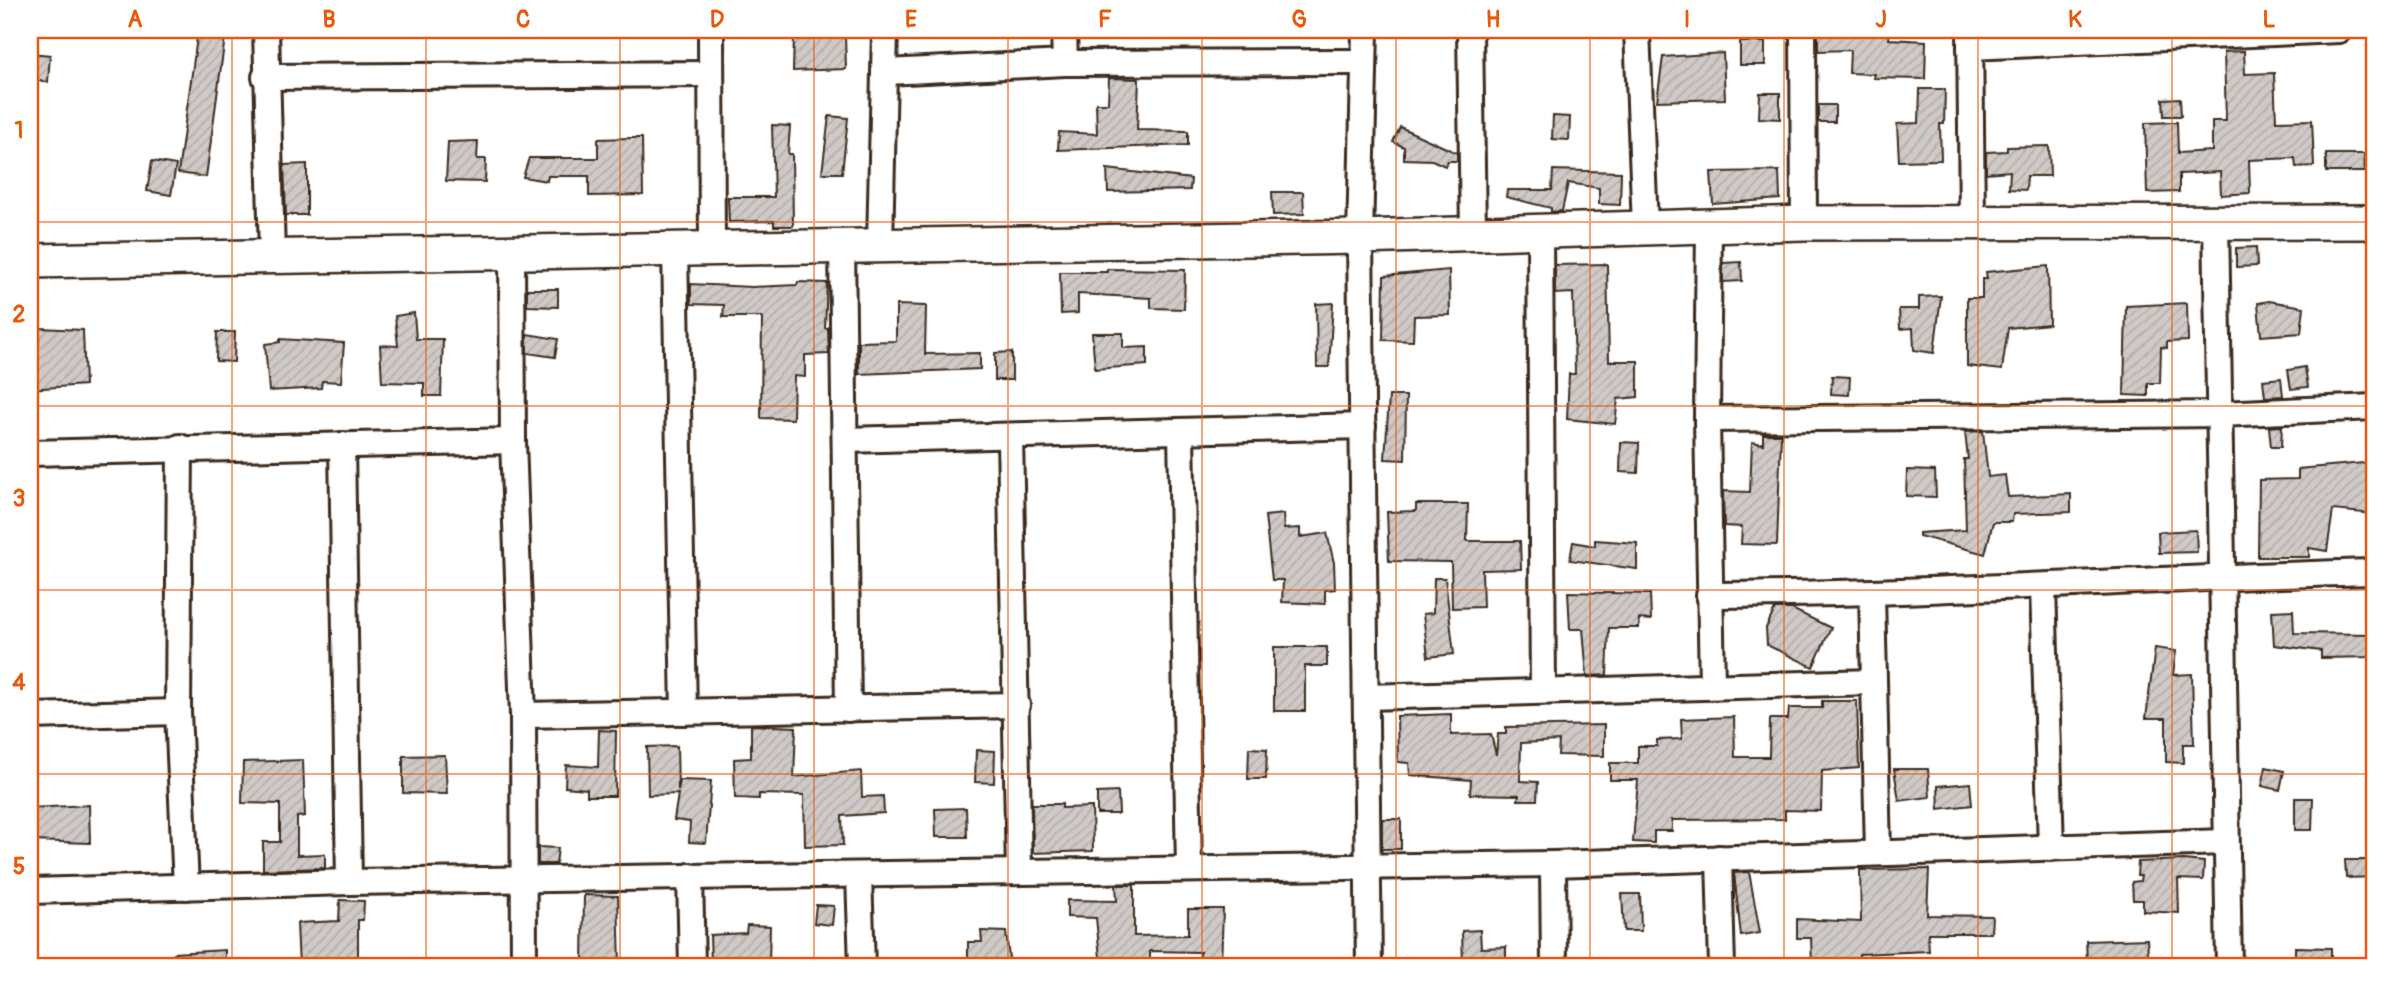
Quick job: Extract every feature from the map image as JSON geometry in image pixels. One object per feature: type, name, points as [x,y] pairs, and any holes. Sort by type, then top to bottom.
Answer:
[{"type":"street","points":[[266,30],[265,77],[272,256]]},
{"type":"street","points":[[711,30],[712,249]]},
{"type":"street","points":[[880,244],[885,30]]},
{"type":"street","points":[[1065,30],[1065,63]]},
{"type":"street","points":[[1365,30],[1360,237],[1369,967]]},
{"type":"street","points":[[1470,30],[1473,233]]},
{"type":"street","points":[[1637,30],[1645,227]]},
{"type":"street","points":[[1803,30],[1804,223]]},
{"type":"street","points":[[1972,223],[1970,38],[2339,30]]},
{"type":"street","points":[[886,72],[1065,63],[1364,62]]},
{"type":"street","points":[[265,77],[710,74]]},
{"type":"street","points":[[2216,222],[2220,576],[2229,967]]},
{"type":"street","points":[[30,261],[1360,237],[1804,223],[2374,222]]},
{"type":"street","points":[[1709,226],[1707,419],[1712,685]]},
{"type":"street","points":[[1540,230],[1543,691]]},
{"type":"street","points":[[842,245],[848,709]]},
{"type":"street","points":[[675,250],[684,712]]},
{"type":"street","points":[[512,251],[513,441],[523,715],[524,967]]},
{"type":"street","points":[[1707,419],[2220,414],[2374,408]]},
{"type":"street","points":[[845,440],[1363,426]]},
{"type":"street","points":[[1181,432],[1189,869]]},
{"type":"street","points":[[1010,437],[1019,872]]},
{"type":"street","points":[[30,453],[180,447],[513,441]]},
{"type":"street","points":[[342,445],[349,882]]},
{"type":"street","points":[[180,447],[178,712],[186,887]]},
{"type":"street","points":[[1709,594],[1872,594],[2220,576],[2374,572]]},
{"type":"street","points":[[2043,587],[2051,848]]},
{"type":"street","points":[[1872,594],[1878,853]]},
{"type":"street","points":[[1367,697],[1873,682]]},
{"type":"street","points":[[523,715],[1017,705]]},
{"type":"street","points":[[30,716],[178,712]]},
{"type":"street","points":[[30,891],[349,882],[1553,864],[2226,842]]},
{"type":"street","points":[[1719,858],[1722,967]]},
{"type":"street","points":[[1553,864],[1554,967]]},
{"type":"street","points":[[859,875],[862,967]]},
{"type":"street","points":[[690,876],[692,967]]},
{"type":"building","points":[[198,30],[226,30],[206,177],[178,173]]},
{"type":"building","points":[[1818,30],[1890,30],[1889,39],[1926,41],[1925,79],[1873,78],[1874,74],[1849,73],[1850,50],[1818,51]]},
{"type":"building","points":[[794,35],[845,35],[846,69],[793,71]]},
{"type":"building","points":[[1740,42],[1765,42],[1765,65],[1740,65]]},
{"type":"building","points":[[2244,51],[2245,74],[2274,73],[2276,121],[2312,120],[2314,166],[2296,167],[2295,158],[2249,160],[2250,193],[2221,195],[2220,172],[2179,174],[2179,192],[2147,193],[2145,123],[2177,122],[2178,153],[2212,151],[2212,121],[2226,121],[2224,52]]},
{"type":"building","points":[[30,53],[50,55],[48,82],[30,80]]},
{"type":"building","points":[[1723,53],[1725,99],[1657,101],[1663,57]]},
{"type":"building","points":[[1109,78],[1139,79],[1137,130],[1188,131],[1188,145],[1058,150],[1059,132],[1097,134],[1096,103],[1108,103]]},
{"type":"building","points":[[1920,89],[1945,89],[1944,124],[1940,124],[1941,160],[1899,161],[1897,124],[1919,123]]},
{"type":"building","points":[[1760,93],[1780,93],[1780,119],[1759,118]]},
{"type":"building","points":[[2180,98],[2181,116],[2164,116],[2163,99]]},
{"type":"building","points":[[1818,105],[1835,105],[1835,122],[1818,122]]},
{"type":"building","points":[[829,116],[848,118],[842,173],[822,173]]},
{"type":"building","points":[[1553,116],[1570,117],[1569,140],[1552,139]]},
{"type":"building","points":[[772,125],[790,126],[788,154],[792,154],[793,226],[774,226],[774,221],[729,222],[728,197],[774,197]]},
{"type":"building","points":[[1400,127],[1457,153],[1457,161],[1448,161],[1445,166],[1432,160],[1404,159],[1404,147],[1393,142]]},
{"type":"building","points":[[642,138],[643,195],[589,196],[589,176],[548,176],[547,181],[523,177],[529,158],[598,158],[598,139]]},
{"type":"building","points":[[478,141],[477,159],[486,159],[485,182],[446,181],[448,142]]},
{"type":"building","points":[[2049,146],[2050,176],[2027,176],[2026,190],[2009,189],[2010,171],[1986,173],[1986,152],[2007,151],[2007,147]]},
{"type":"building","points":[[2326,154],[2364,154],[2365,172],[2326,172]]},
{"type":"building","points":[[152,161],[176,165],[171,195],[147,191]]},
{"type":"building","points":[[307,164],[307,215],[286,215],[284,165]]},
{"type":"building","points":[[1107,169],[1191,179],[1190,190],[1108,192]]},
{"type":"building","points":[[1553,170],[1621,172],[1620,205],[1599,204],[1599,188],[1568,183],[1562,211],[1551,212],[1551,208],[1506,197],[1507,190],[1552,190]]},
{"type":"building","points":[[1779,171],[1780,199],[1713,204],[1711,172]]},
{"type":"building","points":[[1272,192],[1303,192],[1304,214],[1273,215]]},
{"type":"building","points":[[2256,247],[2257,266],[2236,267],[2236,248]]},
{"type":"building","points":[[1741,262],[1742,281],[1723,282],[1723,263]]},
{"type":"building","points":[[1607,264],[1609,361],[1638,361],[1638,397],[1618,399],[1615,424],[1567,419],[1569,374],[1575,374],[1573,293],[1555,294],[1555,265]]},
{"type":"building","points":[[2048,266],[2049,324],[2008,328],[2002,370],[1967,366],[1967,298],[1982,298],[1982,279],[1987,279],[1986,272]]},
{"type":"building","points":[[1107,269],[1185,270],[1184,309],[1151,308],[1151,298],[1078,294],[1078,313],[1061,314],[1060,272],[1107,272]]},
{"type":"building","points":[[1449,270],[1450,315],[1414,316],[1413,341],[1383,340],[1384,276]]},
{"type":"building","points":[[798,282],[827,283],[825,328],[828,328],[829,354],[805,355],[805,377],[794,376],[793,419],[761,418],[762,317],[723,317],[724,305],[691,304],[691,284],[752,287],[797,285]]},
{"type":"building","points":[[527,289],[558,289],[558,307],[527,306]]},
{"type":"building","points":[[1941,296],[1934,353],[1914,350],[1913,328],[1900,329],[1899,309],[1919,309],[1919,297]]},
{"type":"building","points":[[2269,301],[2304,307],[2301,333],[2261,336],[2258,303]]},
{"type":"building","points":[[1333,303],[1329,367],[1317,367],[1316,304]]},
{"type":"building","points":[[2187,303],[2188,341],[2167,342],[2167,348],[2161,347],[2160,383],[2148,383],[2148,396],[2124,395],[2126,306]]},
{"type":"building","points":[[896,305],[926,306],[925,354],[980,353],[980,369],[859,374],[859,342],[896,341]]},
{"type":"building","points":[[414,313],[416,339],[443,339],[441,396],[424,396],[424,383],[382,382],[380,345],[398,346],[395,316]]},
{"type":"building","points":[[39,328],[83,330],[85,385],[30,389],[30,371],[37,370]]},
{"type":"building","points":[[217,332],[235,332],[234,362],[216,361]]},
{"type":"building","points":[[1092,333],[1123,333],[1123,348],[1147,347],[1147,365],[1095,369]]},
{"type":"building","points":[[527,334],[558,339],[555,357],[527,353]]},
{"type":"building","points":[[280,339],[344,343],[341,382],[322,381],[321,388],[269,391],[265,344],[280,342]]},
{"type":"building","points":[[1012,352],[1012,380],[995,380],[995,353]]},
{"type":"building","points":[[2305,367],[2308,387],[2291,389],[2288,370]]},
{"type":"building","points":[[1832,376],[1850,377],[1849,395],[1831,394]]},
{"type":"building","points":[[2281,378],[2283,396],[2265,397],[2263,380]]},
{"type":"building","points":[[1389,396],[1406,396],[1405,460],[1385,459]]},
{"type":"building","points":[[2282,426],[2281,447],[2271,447],[2269,427]]},
{"type":"building","points":[[1983,431],[1988,477],[2005,475],[2008,497],[2071,494],[2071,512],[2013,514],[2012,522],[1993,522],[1985,554],[1919,536],[1919,533],[1966,530],[1964,459],[1968,459],[1965,432]]},
{"type":"building","points":[[1763,434],[1781,434],[1777,545],[1741,544],[1742,527],[1724,526],[1723,491],[1750,492],[1752,442],[1763,444]]},
{"type":"building","points":[[1621,442],[1639,443],[1638,473],[1620,472]]},
{"type":"building","points":[[2374,462],[2374,514],[2333,510],[2327,551],[2309,548],[2309,557],[2258,557],[2259,480],[2298,479],[2298,469]]},
{"type":"building","points":[[1907,470],[1935,471],[1936,497],[1906,496]]},
{"type":"building","points":[[1416,504],[1468,504],[1467,541],[1520,541],[1521,569],[1482,570],[1483,607],[1452,608],[1451,562],[1389,561],[1387,512],[1416,511]]},
{"type":"building","points":[[1283,514],[1284,529],[1300,528],[1300,537],[1327,533],[1334,563],[1335,589],[1325,590],[1325,604],[1282,602],[1283,580],[1272,580],[1265,516]]},
{"type":"building","points":[[2196,530],[2197,552],[2159,553],[2158,532]]},
{"type":"building","points":[[1595,540],[1637,543],[1637,569],[1570,560],[1573,542],[1595,546]]},
{"type":"building","points":[[1434,578],[1445,578],[1454,654],[1428,657],[1423,614],[1433,613]]},
{"type":"building","points":[[1568,592],[1650,594],[1651,620],[1639,619],[1639,628],[1609,628],[1607,675],[1587,676],[1583,629],[1570,629]]},
{"type":"building","points":[[1775,609],[1792,609],[1831,628],[1813,667],[1767,645],[1766,628]]},
{"type":"building","points":[[2293,610],[2294,633],[2374,634],[2374,657],[2321,658],[2321,651],[2274,645],[2272,611]]},
{"type":"building","points":[[1274,647],[1327,647],[1327,666],[1305,666],[1305,711],[1274,711]]},
{"type":"building","points":[[2155,648],[2176,651],[2173,675],[2192,674],[2194,744],[2183,744],[2183,763],[2166,762],[2166,718],[2146,718]]},
{"type":"building","points":[[1822,701],[1857,701],[1859,768],[1822,771],[1821,811],[1785,810],[1785,819],[1672,820],[1672,831],[1654,831],[1654,843],[1633,842],[1638,780],[1610,780],[1610,763],[1638,763],[1638,746],[1657,746],[1657,740],[1682,739],[1681,719],[1734,717],[1735,757],[1769,757],[1770,719],[1788,719],[1789,708],[1822,708]]},
{"type":"building","points":[[1451,714],[1451,735],[1491,734],[1496,755],[1498,734],[1506,734],[1506,727],[1604,725],[1604,756],[1558,755],[1559,741],[1521,743],[1520,781],[1538,782],[1537,800],[1518,800],[1519,795],[1470,794],[1471,780],[1410,775],[1409,763],[1398,762],[1397,716]]},
{"type":"building","points":[[751,725],[796,727],[794,777],[861,771],[862,797],[883,796],[884,813],[842,816],[843,845],[805,846],[804,795],[759,794],[759,799],[735,798],[734,759],[751,758]]},
{"type":"building","points":[[599,730],[616,731],[615,796],[587,796],[587,789],[565,787],[566,765],[598,767]]},
{"type":"building","points":[[677,746],[678,791],[680,780],[711,781],[706,843],[689,842],[690,822],[674,820],[678,794],[648,795],[647,747]]},
{"type":"building","points":[[1249,748],[1267,749],[1266,779],[1248,779]]},
{"type":"building","points":[[976,750],[995,751],[994,783],[975,782]]},
{"type":"building","points":[[445,755],[447,794],[403,793],[403,756]]},
{"type":"building","points":[[303,760],[305,816],[297,817],[297,855],[325,854],[325,868],[263,870],[263,842],[280,842],[280,804],[242,803],[243,762]]},
{"type":"building","points":[[2266,767],[2284,771],[2280,790],[2262,786]]},
{"type":"building","points":[[1894,769],[1928,769],[1930,797],[1899,801]]},
{"type":"building","points":[[1970,783],[1972,805],[1939,809],[1938,786]]},
{"type":"building","points":[[1118,792],[1119,814],[1097,814],[1097,793]]},
{"type":"building","points":[[2295,798],[2313,798],[2312,830],[2295,830]]},
{"type":"building","points":[[1032,804],[1062,804],[1062,808],[1092,807],[1093,851],[1033,853]]},
{"type":"building","points":[[89,805],[90,843],[30,841],[30,808]]},
{"type":"building","points":[[966,808],[967,837],[936,837],[935,809]]},
{"type":"building","points":[[1382,819],[1401,819],[1401,849],[1382,849]]},
{"type":"building","points":[[538,847],[558,848],[556,864],[538,864]]},
{"type":"building","points":[[2345,860],[2374,860],[2374,877],[2346,878]]},
{"type":"building","points":[[2138,862],[2204,862],[2203,880],[2178,879],[2179,913],[2143,911],[2143,900],[2133,900],[2132,882],[2140,881],[2141,876],[2137,876]]},
{"type":"building","points":[[1929,869],[1927,915],[1992,916],[1991,933],[1928,933],[1929,951],[1859,954],[1859,964],[1812,966],[1811,938],[1797,938],[1797,919],[1861,922],[1860,870]]},
{"type":"building","points":[[1749,872],[1760,933],[1741,936],[1734,873]]},
{"type":"building","points":[[1116,885],[1134,885],[1134,936],[1188,935],[1188,909],[1223,909],[1221,967],[1200,967],[1200,952],[1150,951],[1150,967],[1101,967],[1096,918],[1067,917],[1067,900],[1117,901]]},
{"type":"building","points":[[1622,894],[1640,894],[1641,931],[1624,931]]},
{"type":"building","points":[[584,895],[618,896],[620,964],[583,965]]},
{"type":"building","points":[[340,900],[364,901],[363,920],[358,920],[358,965],[299,967],[297,923],[339,921]]},
{"type":"building","points":[[816,905],[834,906],[832,925],[814,923]]},
{"type":"building","points":[[747,925],[770,926],[769,963],[729,961],[711,964],[710,935],[746,933]]},
{"type":"building","points":[[1480,930],[1481,948],[1506,947],[1506,965],[1463,966],[1462,931]]},
{"type":"building","points":[[981,931],[1006,932],[1010,967],[968,967],[968,942],[982,942]]},
{"type":"building","points":[[2147,939],[2149,967],[2131,967],[2131,958],[2087,960],[2086,941]]},
{"type":"building","points":[[2295,947],[2331,948],[2331,967],[2295,967]]},
{"type":"building","points":[[225,950],[225,967],[174,967],[174,953]]}]
